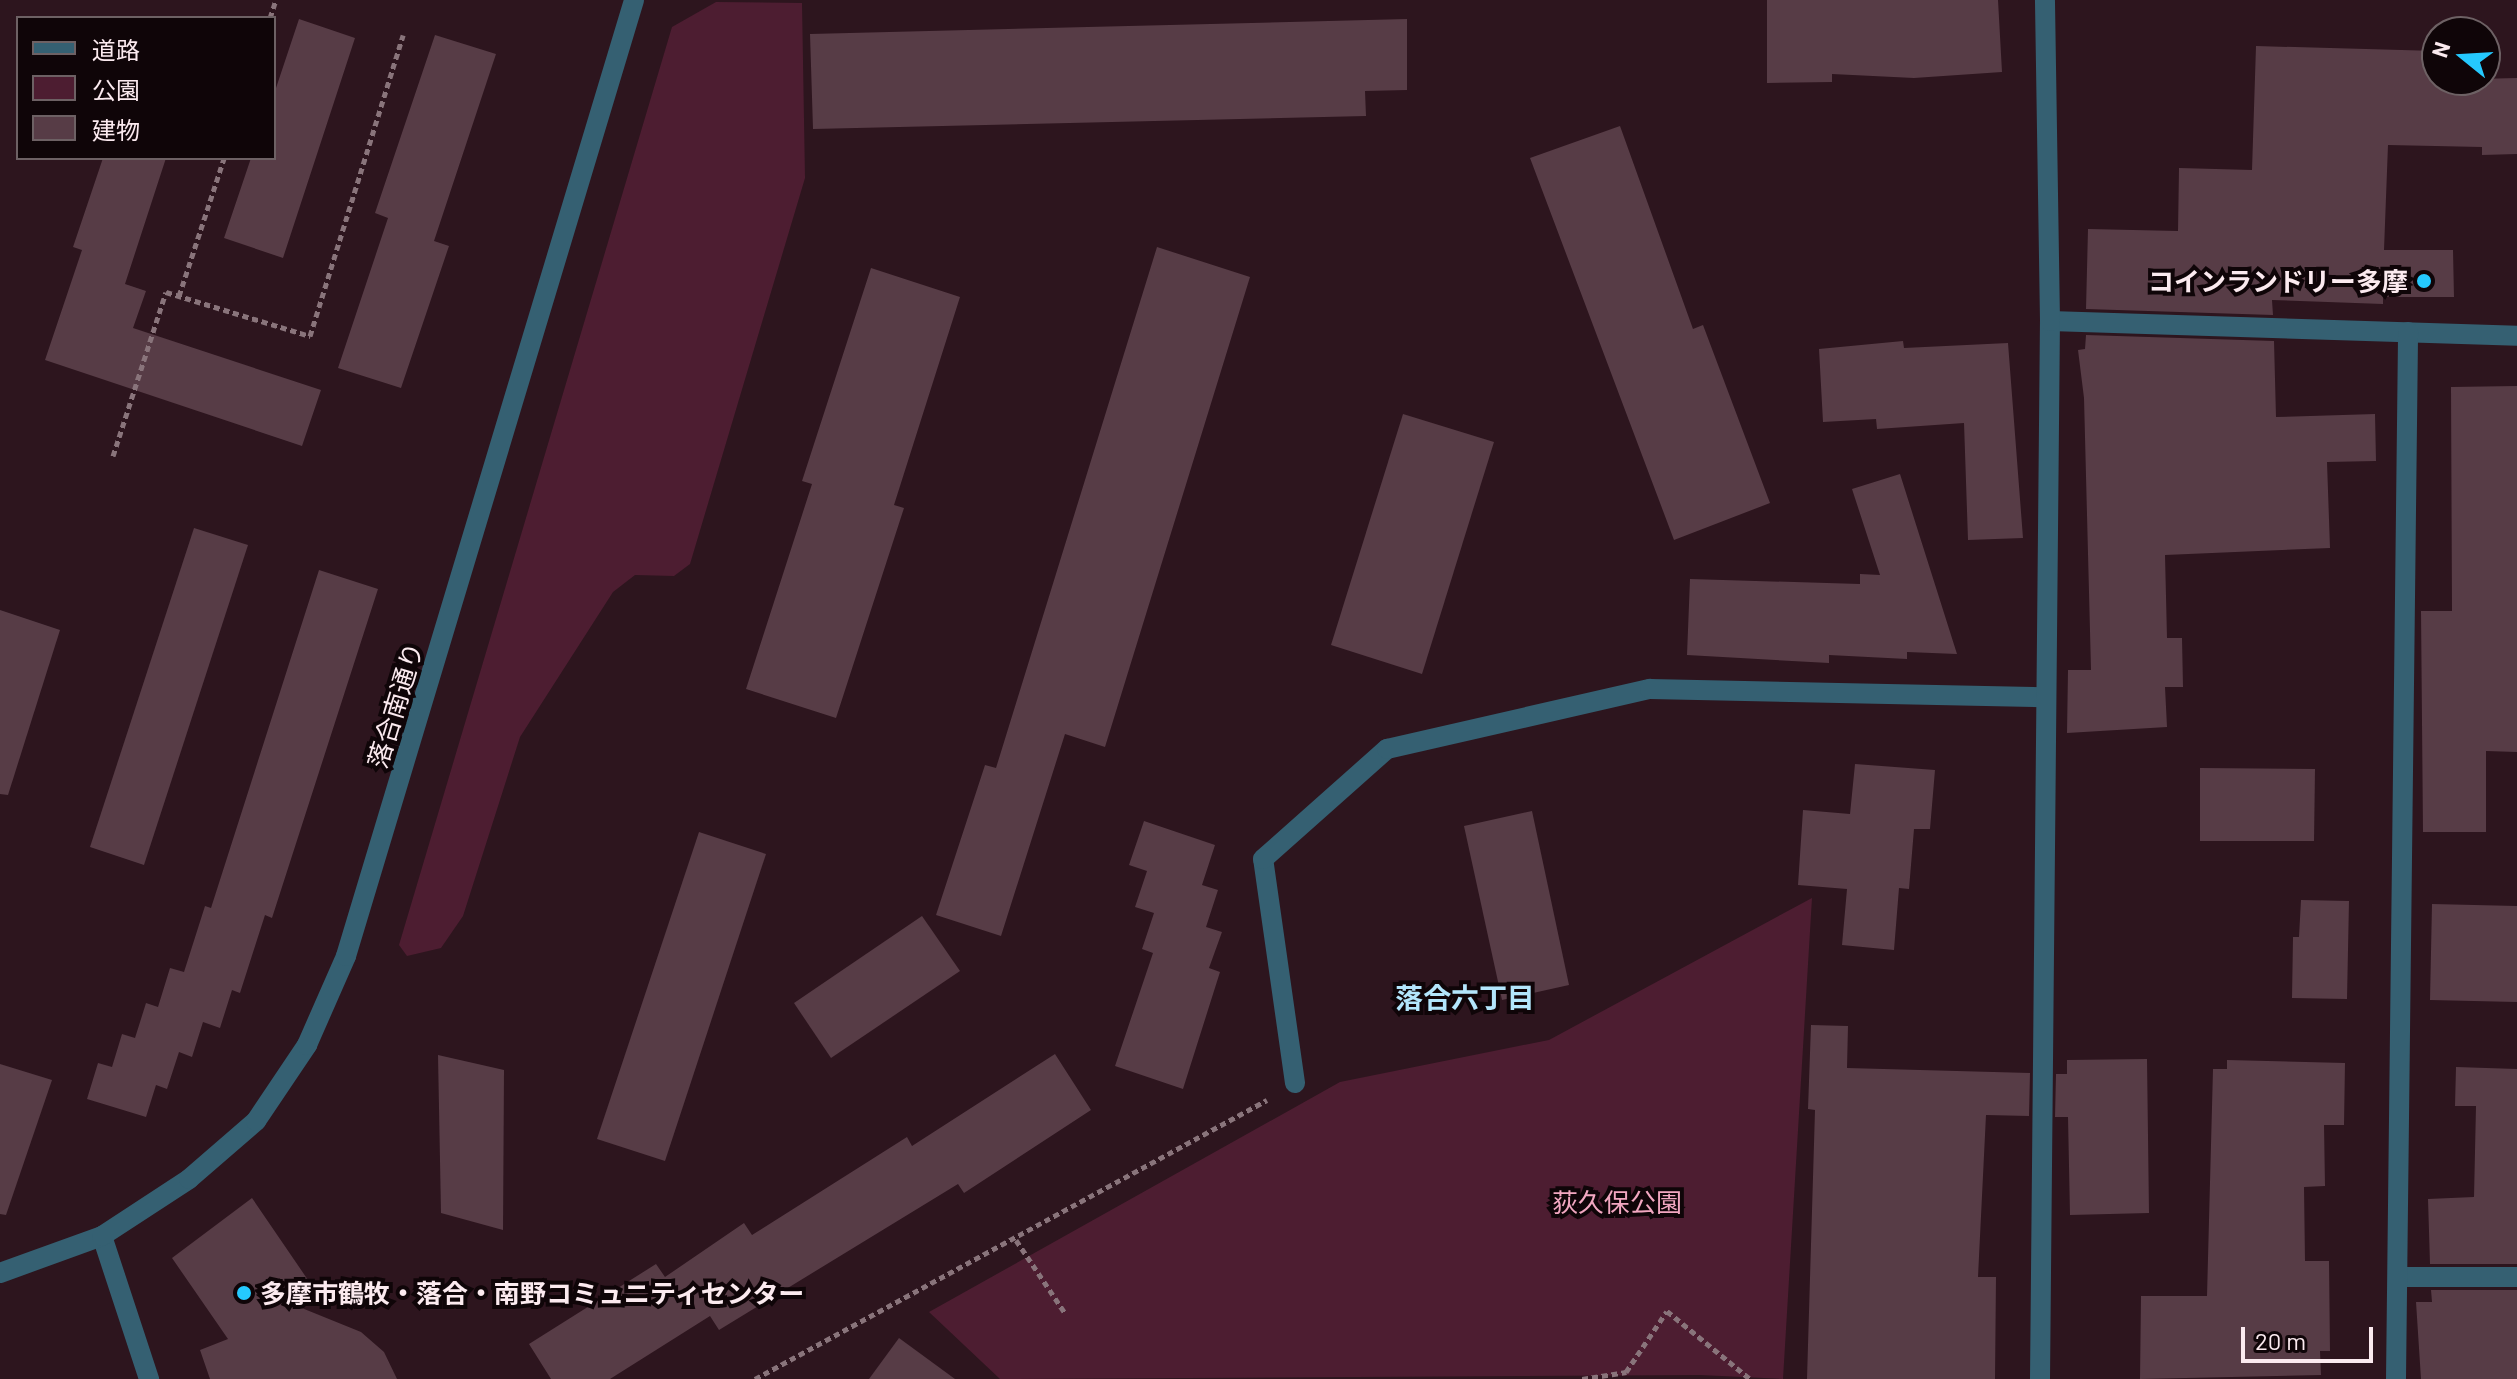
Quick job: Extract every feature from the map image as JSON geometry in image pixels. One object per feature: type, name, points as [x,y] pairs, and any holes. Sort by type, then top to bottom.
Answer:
[{"type":"street","name":"落合南通り","points":[[0,1273],[102,1236],[189,1179],[256,1121],[307,1045],[346,956],[634,0]]},
{"type":"street","points":[[2040,1379],[2044,697],[2050,321],[2045,0]]},
{"type":"street","points":[[2050,321],[2517,336]]},
{"type":"street","points":[[2396,1379],[2408,332]]},
{"type":"street","points":[[1295,1083],[1263,859],[1387,749],[1650,689],[2044,697]]},
{"type":"street","points":[[102,1236],[149,1379]]},
{"type":"street","points":[[2398,1277],[2517,1277]]},
{"type":"path","points":[[113,456],[166,292],[310,336],[403,35]]},
{"type":"path","points":[[179,296],[223,160]]},
{"type":"path","points":[[755,1379],[1016,1240],[1295,1083]]},
{"type":"path","points":[[1016,1240],[1065,1313]]},
{"type":"path","points":[[1582,1379],[1626,1372],[1667,1311],[1750,1379]]},
{"type":"green space","points":[[716,2],[802,3],[805,178],[690,564],[674,576],[635,575],[613,592],[520,737],[463,916],[441,948],[407,956],[399,945],[672,27]]},
{"type":"green space","name":"荻久保公園","points":[[1812,898],[1783,1379],[1700,1375],[1000,1379],[929,1312],[1340,1082],[1549,1040]]},
{"type":"building","points":[[1767,0],[1998,0],[2002,72],[1914,78],[1832,74],[1832,82],[1767,83]]},
{"type":"building","points":[[299,19],[355,38],[283,258],[224,238],[250,160],[276,160],[276,88]]},
{"type":"building","points":[[1407,19],[1407,90],[1365,91],[1366,116],[813,129],[810,34]]},
{"type":"building","points":[[435,35],[496,54],[434,241],[449,246],[401,388],[338,368],[388,218],[375,213]]},
{"type":"building","points":[[2256,46],[2421,51],[2421,96],[2501,96],[2501,78],[2517,78],[2517,154],[2482,155],[2482,147],[2388,145],[2384,250],[2453,250],[2454,297],[2383,297],[2383,304],[2272,300],[2273,315],[2086,309],[2088,229],[2178,231],[2179,168],[2252,170]]},
{"type":"building","points":[[1620,126],[1693,329],[1703,325],[1770,503],[1674,540],[1530,158]]},
{"type":"building","points":[[102,160],[165,160],[125,284],[146,291],[133,328],[321,390],[302,446],[45,360],[82,250],[73,247]]},
{"type":"building","points":[[1157,247],[1250,277],[1105,747],[1065,734],[1001,936],[936,915],[985,765],[996,768]]},
{"type":"building","points":[[871,268],[960,297],[894,505],[904,508],[836,718],[746,689],[812,484],[802,481]]},
{"type":"building","points":[[2086,335],[2274,341],[2276,417],[2375,414],[2376,461],[2327,462],[2330,548],[2165,555],[2167,638],[2182,638],[2183,687],[2165,687],[2167,727],[2067,733],[2068,670],[2091,670],[2084,398],[2078,350],[2085,349]]},
{"type":"building","points":[[1903,341],[1904,348],[2008,343],[2023,538],[1968,540],[1964,423],[1877,429],[1876,419],[1823,422],[1819,349]]},
{"type":"building","points":[[2517,386],[2517,752],[2486,751],[2486,832],[2423,832],[2421,611],[2452,611],[2451,387]]},
{"type":"building","points":[[1403,414],[1494,442],[1422,674],[1331,645]]},
{"type":"building","points":[[1900,474],[1957,654],[1907,652],[1907,659],[1829,655],[1829,663],[1687,655],[1690,579],[1860,584],[1860,574],[1880,575],[1852,489]]},
{"type":"building","points":[[194,528],[248,545],[144,865],[90,847]]},
{"type":"building","points":[[319,570],[378,589],[272,918],[265,915],[240,993],[232,990],[220,1028],[203,1022],[192,1057],[179,1052],[167,1089],[156,1085],[146,1117],[87,1099],[98,1063],[112,1067],[122,1034],[135,1038],[146,1003],[158,1007],[170,968],[184,972],[205,906],[211,908]]},
{"type":"building","points":[[0,610],[60,630],[8,795],[0,794]]},
{"type":"building","points":[[1855,764],[1935,770],[1930,829],[1914,829],[1909,889],[1899,888],[1894,950],[1842,945],[1847,889],[1798,885],[1803,810],[1850,814]]},
{"type":"building","points":[[2200,768],[2315,769],[2314,841],[2200,841]]},
{"type":"building","points":[[1532,811],[1569,985],[1502,1000],[1464,826]]},
{"type":"building","points":[[1144,821],[1215,845],[1202,885],[1218,890],[1206,927],[1222,932],[1209,968],[1220,972],[1183,1089],[1115,1066],[1153,953],[1142,949],[1154,913],[1135,907],[1147,871],[1129,865]]},
{"type":"building","points":[[699,832],[766,854],[665,1161],[597,1139]]},
{"type":"building","points":[[2301,900],[2349,901],[2347,999],[2292,998],[2293,937],[2299,937]]},
{"type":"building","points":[[2432,904],[2517,906],[2517,1002],[2430,1000]]},
{"type":"building","points":[[922,916],[960,971],[831,1058],[794,1003]]},
{"type":"building","points":[[1811,1025],[1848,1026],[1847,1068],[2030,1073],[2029,1116],[1986,1115],[1978,1277],[1996,1277],[1995,1379],[1807,1379],[1815,1110],[1808,1109]]},
{"type":"building","points":[[1055,1054],[1091,1110],[964,1193],[958,1184],[719,1330],[710,1316],[610,1379],[551,1379],[529,1344],[656,1264],[665,1277],[744,1223],[752,1235],[907,1137],[912,1146]]},
{"type":"building","points":[[438,1055],[504,1070],[503,1230],[441,1213]]},
{"type":"building","points":[[2147,1059],[2149,1213],[2070,1215],[2068,1117],[2055,1117],[2056,1074],[2067,1074],[2067,1060]]},
{"type":"building","points":[[2227,1060],[2345,1063],[2344,1125],[2324,1125],[2325,1186],[2304,1187],[2305,1261],[2329,1261],[2330,1351],[2320,1351],[2321,1375],[2140,1379],[2141,1296],[2207,1296],[2213,1069],[2227,1069]]},
{"type":"building","points":[[0,1064],[52,1080],[6,1215],[0,1214]]},
{"type":"building","points":[[2456,1067],[2517,1069],[2517,1264],[2430,1264],[2428,1199],[2474,1197],[2476,1106],[2455,1106]]},
{"type":"building","name":"多摩市鶴牧・落合・南野コミュニティセンター","points":[[252,1198],[308,1280],[282,1300],[361,1332],[384,1352],[397,1379],[210,1379],[200,1350],[228,1339],[172,1258]]},
{"type":"building","points":[[2431,1290],[2517,1290],[2517,1379],[2421,1379],[2416,1302],[2432,1302]]},
{"type":"building","points":[[899,1338],[955,1379],[869,1379]]},
{"type":"place","name":"コインランドリー多摩","points":[[2424,281]]},
{"type":"place","name":"多摩市鶴牧・落合・南野コミュニティセンター","points":[[244,1293]]},
{"type":"district","name":"落合六丁目","points":[[1465,997]]}]
